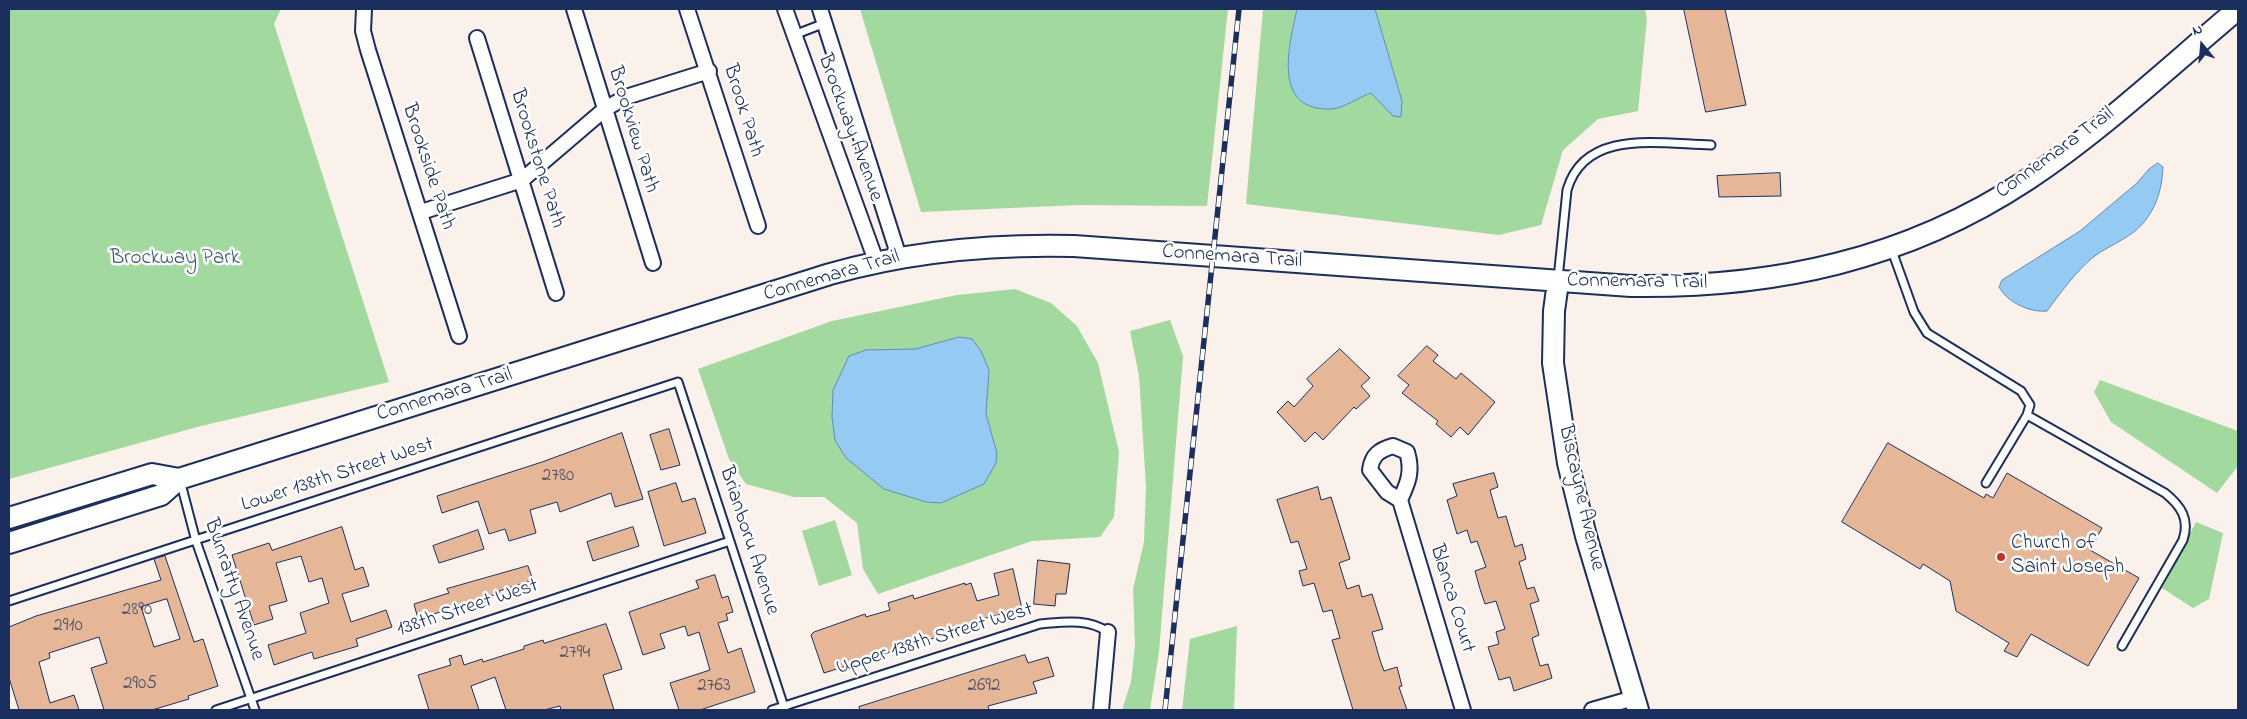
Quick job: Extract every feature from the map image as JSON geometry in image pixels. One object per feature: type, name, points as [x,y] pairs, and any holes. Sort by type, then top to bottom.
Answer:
[{"type":"street","name":"Brookside Path","points":[[364,9],[363,31],[368,50],[459,336]]},
{"type":"street","name":"Brookview Path","points":[[574,9],[653,263]]},
{"type":"street","name":"Brook Path","points":[[687,9],[758,226]]},
{"type":"street","name":"Brockway Avenue","points":[[786,9],[793,35],[876,261]]},
{"type":"street","name":"Brockway Avenue","points":[[820,9],[900,257]]},
{"type":"street","name":"Connemara Trail","points":[[9,543],[161,495],[179,479],[876,261],[900,257],[1017,244],[1631,286],[1722,285],[1800,273],[1891,248],[1958,219],[2026,181],[2073,146],[2238,9]]},
{"type":"street","name":"Brookstone Path","points":[[477,38],[556,293]]},
{"type":"street","points":[[421,212],[522,180],[605,109],[626,97],[708,71]]},
{"type":"street","name":"Biscayne Avenue","points":[[1558,282],[1554,311],[1553,363],[1568,463],[1586,536],[1636,704]]},
{"type":"street","name":"Connemara Trail","points":[[9,518],[152,474],[179,479]]},
{"type":"street","name":"Blanca Court","points":[[1400,500],[1463,710]]},
{"type":"street","points":[[1101,710],[1108,632]]},
{"type":"street","points":[[1592,710],[1636,704]]},
{"type":"lane","points":[[793,35],[825,23]]},
{"type":"lane","points":[[1558,282],[1567,190],[1571,177],[1580,164],[1597,151],[1626,143],[1711,146]]},
{"type":"lane","points":[[1891,248],[1914,312],[1927,333],[2021,391],[2030,405],[2027,415],[1986,483]]},
{"type":"lane","name":"Lower 138th Street West","points":[[9,601],[678,382]]},
{"type":"lane","name":"Brianboru Avenue","points":[[678,382],[785,708]]},
{"type":"lane","points":[[2027,415],[2164,493],[2174,501],[2186,519],[2187,529],[2184,540],[2122,646]]},
{"type":"lane","name":"Bunratty Avenue","points":[[179,479],[196,541],[256,710]]},
{"type":"lane","name":"138th Street West","points":[[216,710],[730,541]]},
{"type":"lane","name":"Upper 138th Street West","points":[[772,710],[785,708],[1040,624],[1069,621],[1097,624],[1108,632]]},
{"type":"green space","name":"Brockway Park","points":[[9,9],[281,9],[274,24],[389,382],[201,426],[9,479]]},
{"type":"green space","points":[[860,9],[1228,9],[1207,206],[1078,205],[921,212]]},
{"type":"green space","points":[[1263,9],[1297,9],[1288,54],[1364,96],[1371,93],[1379,101],[1402,101],[1375,9],[1645,9],[1647,18],[1638,111],[1598,119],[1563,150],[1541,225],[1499,235],[1246,204]]},
{"type":"green space","points":[[1015,289],[1051,303],[1077,326],[1098,363],[1119,452],[1114,517],[1100,537],[1032,541],[878,594],[863,569],[857,523],[824,497],[794,497],[746,484],[729,459],[698,369],[832,321],[957,295]]},
{"type":"green space","points":[[1170,320],[1183,356],[1159,652],[1150,710],[1122,710],[1131,682],[1135,645],[1133,589],[1144,542],[1146,487],[1139,376],[1130,331]]},
{"type":"green space","points":[[2100,380],[2238,431],[2238,466],[2217,493],[2111,422],[2094,392]]},
{"type":"green space","points":[[835,520],[852,575],[819,586],[802,531]]},
{"type":"green space","points":[[2196,522],[2223,533],[2209,599],[2193,608],[2162,588]]},
{"type":"green space","points":[[1237,626],[1234,710],[1182,710],[1190,639]]},
{"type":"water","points":[[1297,9],[1375,9],[1402,101],[1401,117],[1393,116],[1371,93],[1341,107],[1332,109],[1313,107],[1300,100],[1292,88],[1288,57]]},
{"type":"water","points":[[2158,163],[2163,167],[2160,188],[2153,208],[2142,225],[2121,241],[2092,258],[2068,283],[2047,311],[2026,308],[2007,297],[1999,287],[2002,280],[2080,231]]},
{"type":"water","points":[[960,337],[972,339],[981,351],[989,370],[986,414],[997,453],[996,463],[984,484],[941,503],[926,502],[884,489],[846,458],[835,440],[832,417],[833,390],[849,356],[866,350],[915,349]]},
{"type":"building","points":[[1684,9],[1725,9],[1746,105],[1706,112]]},
{"type":"building","points":[[1780,173],[1781,196],[1719,197],[1717,176]]},
{"type":"building","points":[[1427,346],[1438,355],[1433,361],[1456,379],[1461,373],[1495,402],[1468,435],[1460,427],[1451,437],[1436,424],[1438,421],[1402,393],[1409,385],[1398,376]]},
{"type":"building","points":[[1340,349],[1370,378],[1361,386],[1370,396],[1356,409],[1354,407],[1323,440],[1315,432],[1305,442],[1277,412],[1288,401],[1294,407],[1313,386],[1307,379]]},
{"type":"building","points":[[669,429],[680,465],[661,470],[650,435]]},
{"type":"building","points":[[622,433],[643,499],[615,507],[611,493],[560,512],[557,502],[530,510],[536,533],[509,541],[505,529],[489,534],[478,501],[442,513],[437,496],[542,462]]},
{"type":"building","name":"Church of Saint Joseph","points":[[1888,443],[1984,498],[1986,494],[1993,498],[2007,473],[2102,528],[2090,550],[2139,578],[2088,666],[2031,634],[2017,657],[2004,651],[2009,643],[1956,611],[1950,581],[1923,564],[1920,569],[1842,522]]},
{"type":"building","points":[[1494,473],[1498,487],[1490,490],[1498,518],[1506,516],[1515,547],[1522,544],[1526,559],[1519,562],[1527,589],[1534,587],[1539,601],[1530,604],[1539,635],[1532,638],[1540,666],[1548,664],[1552,678],[1514,691],[1510,677],[1499,680],[1488,647],[1499,644],[1496,632],[1505,629],[1496,601],[1485,604],[1480,589],[1475,571],[1486,567],[1477,541],[1471,543],[1467,530],[1457,534],[1447,500],[1457,496],[1453,484]]},
{"type":"building","points":[[676,483],[682,502],[695,498],[706,533],[664,546],[648,492]]},
{"type":"building","points":[[1318,487],[1321,500],[1331,497],[1350,559],[1339,563],[1347,589],[1359,585],[1362,597],[1372,594],[1383,629],[1372,632],[1380,660],[1384,671],[1397,667],[1402,686],[1399,687],[1407,710],[1353,710],[1332,640],[1340,638],[1332,610],[1323,612],[1314,583],[1303,586],[1299,571],[1307,569],[1298,541],[1291,543],[1277,500]]},
{"type":"building","points":[[342,527],[355,570],[363,567],[369,586],[342,594],[351,622],[386,610],[392,627],[356,639],[358,646],[314,659],[312,652],[274,665],[268,645],[306,633],[300,613],[329,603],[322,578],[309,582],[301,556],[276,563],[287,601],[269,606],[273,619],[254,625],[232,555],[269,543],[272,550]]},
{"type":"building","points":[[633,527],[639,546],[593,561],[587,542]]},
{"type":"building","points":[[478,530],[484,549],[439,563],[433,546]]},
{"type":"building","points":[[165,556],[194,642],[203,639],[218,686],[188,696],[189,699],[152,710],[104,710],[91,668],[107,663],[99,637],[49,653],[50,658],[39,662],[50,703],[74,695],[79,710],[19,710],[9,678],[9,627],[36,616],[161,580],[154,559]],"holes":[[[167,599],[180,639],[154,647],[141,607]]]},
{"type":"building","points":[[1038,560],[1070,564],[1066,594],[1056,594],[1055,606],[1034,604]]},
{"type":"building","points":[[528,566],[533,580],[499,591],[500,593],[418,619],[414,604],[449,593],[447,589]]},
{"type":"building","points":[[1013,569],[1022,609],[982,619],[984,622],[824,673],[811,635],[814,632],[865,614],[866,617],[890,610],[888,603],[913,595],[914,599],[965,583],[965,585],[971,583],[977,601],[999,595],[994,574]]},
{"type":"building","points":[[715,575],[722,598],[728,596],[733,612],[726,614],[728,620],[718,623],[728,653],[741,648],[755,692],[700,710],[679,710],[670,683],[710,670],[699,632],[688,636],[685,626],[660,634],[665,648],[643,655],[629,612],[699,588],[696,581]]},
{"type":"building","points":[[606,624],[622,669],[603,675],[614,710],[561,710],[560,706],[544,710],[506,710],[495,677],[471,686],[479,710],[429,710],[418,675],[451,665],[449,659],[461,655],[464,665],[482,659],[483,662],[524,649],[524,646],[543,640],[544,643]]},
{"type":"building","points":[[1025,655],[1028,663],[1048,657],[1054,676],[1033,682],[1037,693],[988,706],[989,710],[860,710],[859,707]]},
{"type":"railway","points":[[1165,710],[1239,9]]},
{"type":"place","name":"Church of Saint Joseph","points":[[2001,557]]}]
